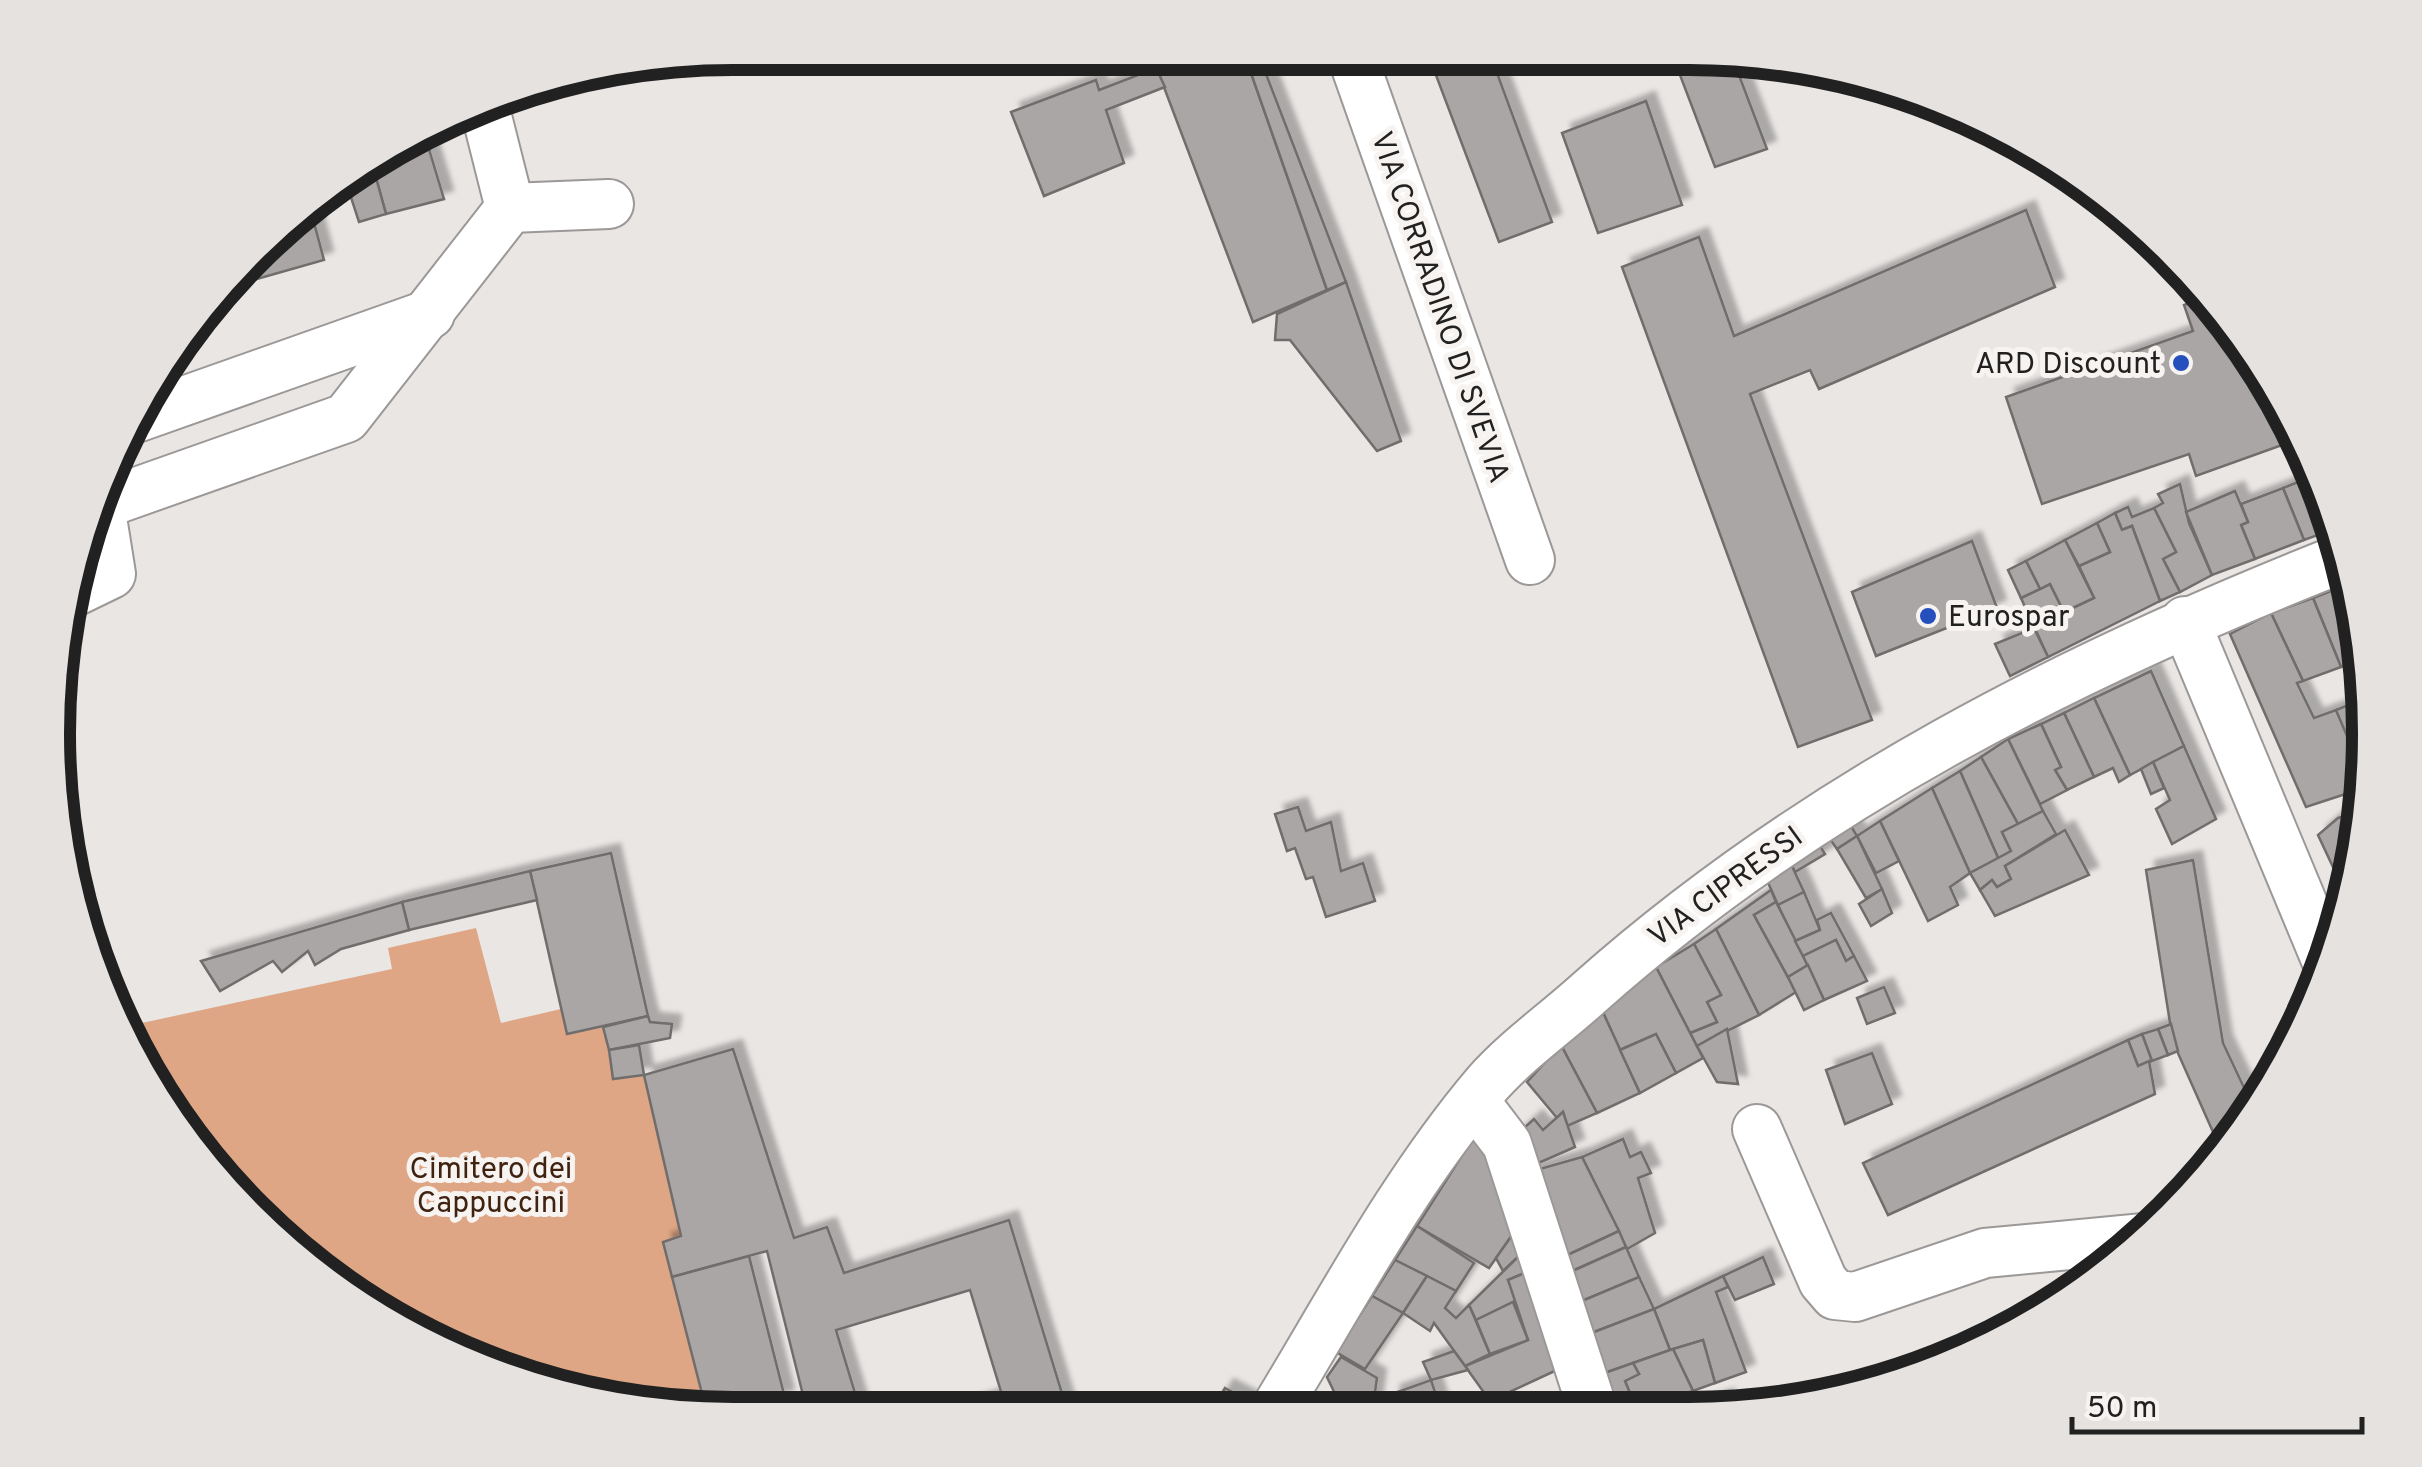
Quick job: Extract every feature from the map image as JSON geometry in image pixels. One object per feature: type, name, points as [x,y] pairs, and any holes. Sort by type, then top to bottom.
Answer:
[{"type":"street","name":"VIA CORRADINO DI SVEVIA","points":[[1357,70],[1530,560]]},
{"type":"street","points":[[487,118],[510,208]]},
{"type":"street","points":[[510,208],[609,204]]},
{"type":"street","points":[[115,496],[346,418],[510,208]]},
{"type":"street","points":[[154,412],[430,314]]},
{"type":"street","points":[[87,586],[111,574],[102,529]]},
{"type":"street","name":"VIA CIPRESSI","points":[[1283,1397],[1403,1200],[1488,1083],[1650,938],[1854,794],[1946,740],[2185,620],[2329,564]]},
{"type":"street","points":[[2185,620],[2319,942]]},
{"type":"street","points":[[1475,1102],[1507,1144],[1589,1397]]},
{"type":"street","points":[[1757,1130],[1824,1281],[1835,1295],[1854,1297],[1985,1253],[2115,1241]]},
{"type":"green space","name":"Cimitero dei Cappuccini","points":[[476,928],[501,1023],[561,1009],[567,1034],[603,1027],[614,1079],[644,1075],[681,1236],[663,1243],[703,1396],[604,1384],[520,1362],[440,1329],[365,1285],[296,1232],[235,1171],[182,1102],[137,1024],[392,969],[388,948]]},
{"type":"building","points":[[1151,70],[1157,70],[1165,87],[1106,110],[1124,163],[1044,196],[1011,112],[1096,80],[1099,90]]},
{"type":"building","points":[[1157,70],[1250,70],[1327,290],[1253,322]]},
{"type":"building","points":[[1250,70],[1265,70],[1346,282],[1327,290]]},
{"type":"building","points":[[1434,70],[1496,70],[1552,222],[1499,242]]},
{"type":"building","points":[[1678,70],[1738,72],[1767,149],[1715,167]]},
{"type":"building","points":[[1646,101],[1682,205],[1598,233],[1562,133]]},
{"type":"building","points":[[428,145],[444,199],[386,214],[375,176]]},
{"type":"building","points":[[375,176],[386,214],[359,222],[350,193]]},
{"type":"building","points":[[2026,210],[2055,287],[1819,389],[1810,370],[1750,394],[1872,720],[1798,747],[1622,267],[1699,237],[1734,336]]},
{"type":"building","points":[[313,221],[324,260],[248,281]]},
{"type":"building","points":[[1346,282],[1401,441],[1377,451],[1290,340],[1275,340],[1277,314]]},
{"type":"building","points":[[2192,302],[2215,330],[2286,444],[2196,476],[2189,454],[2042,504],[2006,397],[2193,331],[2184,305]]},
{"type":"building","points":[[2301,481],[2321,534],[2304,540],[2283,488]]},
{"type":"building","points":[[2180,484],[2189,523],[2212,575],[2180,592],[2163,559],[2176,552],[2154,508],[2163,503],[2158,494]]},
{"type":"building","points":[[2283,488],[2304,540],[2255,559],[2241,525],[2248,522],[2241,504]]},
{"type":"building","points":[[2235,491],[2248,522],[2241,525],[2255,559],[2212,575],[2186,512]]},
{"type":"building","points":[[2128,507],[2132,517],[2154,508],[2176,552],[2163,559],[2180,592],[2160,601],[2132,526],[2122,530],[2115,513]]},
{"type":"building","points":[[2115,513],[2122,530],[2132,526],[2160,601],[2048,657],[2021,598],[2050,584],[2064,612],[2094,598],[2079,566],[2110,552],[2097,523]]},
{"type":"building","points":[[2097,523],[2110,552],[2079,566],[2065,540]]},
{"type":"building","points":[[2065,540],[2094,598],[2064,612],[2050,584],[2040,589],[2026,561]]},
{"type":"building","points":[[1972,541],[1997,608],[1876,656],[1852,592]]},
{"type":"building","points":[[2026,561],[2040,589],[2021,598],[2008,570]]},
{"type":"building","points":[[2335,589],[2348,664],[2341,667],[2313,598]]},
{"type":"building","points":[[2313,598],[2341,667],[2303,681],[2271,613]]},
{"type":"building","points":[[2271,613],[2303,681],[2297,683],[2314,718],[2336,710],[2352,744],[2349,793],[2306,807],[2230,634]]},
{"type":"building","points":[[2034,628],[2048,657],[2010,676],[1995,644]]},
{"type":"building","points":[[2151,671],[2184,746],[2130,775],[2094,698]]},
{"type":"building","points":[[2094,698],[2130,775],[2119,782],[2113,768],[2094,777],[2064,713]]},
{"type":"building","points":[[2351,704],[2352,747],[2336,710]]},
{"type":"building","points":[[2064,713],[2094,777],[2067,790],[2055,770],[2061,767],[2041,724]]},
{"type":"building","points":[[2041,724],[2061,767],[2055,770],[2067,790],[2040,804],[2008,739]]},
{"type":"building","points":[[2008,739],[2043,811],[2018,824],[1981,757]]},
{"type":"building","points":[[2184,746],[2216,819],[2172,844],[2156,809],[2170,800],[2153,762]]},
{"type":"building","points":[[1981,757],[2018,824],[2002,832],[2011,851],[1999,860],[1960,771]]},
{"type":"building","points":[[2153,762],[2164,788],[2151,794],[2141,769]]},
{"type":"building","points":[[1960,771],[1999,860],[1970,873],[1932,788]]},
{"type":"building","points":[[1932,788],[1970,873],[1950,887],[1958,905],[1928,921],[1880,821]]},
{"type":"building","points":[[1298,807],[1306,831],[1331,822],[1341,871],[1363,863],[1375,901],[1326,917],[1313,877],[1306,879],[1295,848],[1287,851],[1275,814]]},
{"type":"building","points":[[2043,811],[2056,834],[2005,866],[2011,879],[1997,887],[1992,880],[1980,890],[1970,873],[2011,851],[2002,832]]},
{"type":"building","points":[[2347,816],[2336,874],[2318,835]]},
{"type":"building","points":[[1880,821],[1899,861],[1876,873],[1857,836]]},
{"type":"building","points":[[1851,826],[1857,836],[1837,849],[1830,839]]},
{"type":"building","points":[[2065,830],[2089,875],[1995,916],[1980,890],[1992,880],[1997,887],[2011,879],[2005,866]]},
{"type":"building","points":[[1857,836],[1882,889],[1866,898],[1837,849]]},
{"type":"building","points":[[1820,846],[1825,854],[1795,872],[1791,864]]},
{"type":"building","points":[[611,853],[648,1016],[567,1034],[530,871]]},
{"type":"building","points":[[2193,860],[2223,1043],[2246,1092],[2215,1137],[2173,1042],[2146,870]]},
{"type":"building","points":[[1791,864],[1804,892],[1778,905],[1766,878]]},
{"type":"building","points":[[530,871],[537,900],[409,930],[402,902]]},
{"type":"building","points":[[1882,889],[1892,913],[1871,926],[1859,904]]},
{"type":"building","points":[[1771,890],[1776,902],[1754,915],[1796,992],[1759,1015],[1716,929]]},
{"type":"building","points":[[1804,892],[1820,930],[1795,941],[1778,905]]},
{"type":"building","points":[[402,902],[409,930],[341,949],[315,965],[308,951],[282,972],[273,961],[220,991],[201,961]]},
{"type":"building","points":[[1776,902],[1808,965],[1788,977],[1754,915]]},
{"type":"building","points":[[1831,913],[1854,956],[1846,961],[1836,940],[1803,956],[1795,941],[1820,930],[1817,920]]},
{"type":"building","points":[[1716,929],[1759,1015],[1697,1046],[1690,1033],[1717,1022],[1707,1002],[1721,995],[1694,944]]},
{"type":"building","points":[[1836,940],[1846,961],[1854,956],[1867,981],[1824,1000],[1803,956]]},
{"type":"building","points":[[1694,944],[1721,995],[1707,1002],[1717,1022],[1690,1033],[1656,967]]},
{"type":"building","points":[[1808,965],[1824,1000],[1804,1010],[1788,977]]},
{"type":"building","points":[[1656,967],[1703,1058],[1676,1073],[1656,1034],[1620,1050],[1601,1008]]},
{"type":"building","points":[[1884,987],[1895,1013],[1867,1024],[1857,998]]},
{"type":"building","points":[[1601,1008],[1640,1093],[1597,1113],[1561,1045]]},
{"type":"building","points":[[648,1016],[650,1022],[672,1024],[670,1038],[609,1050],[603,1027]]},
{"type":"building","points":[[2171,1024],[2178,1051],[2168,1055],[2158,1029]]},
{"type":"building","points":[[1727,1029],[1738,1084],[1717,1082],[1697,1046]]},
{"type":"building","points":[[2158,1029],[2168,1055],[2152,1061],[2142,1034]]},
{"type":"building","points":[[1656,1034],[1676,1073],[1640,1093],[1620,1050]]},
{"type":"building","points":[[2142,1034],[2152,1061],[2138,1066],[2128,1040]]},
{"type":"building","points":[[2128,1040],[2138,1066],[2149,1061],[2155,1094],[1888,1215],[1863,1163]]},
{"type":"building","points":[[639,1045],[644,1075],[613,1079],[609,1050]]},
{"type":"building","points":[[1561,1045],[1597,1113],[1567,1126],[1563,1112],[1557,1118],[1527,1082]]},
{"type":"building","points":[[733,1049],[794,1238],[827,1227],[844,1273],[1009,1220],[1063,1397],[995,1397],[1002,1395],[970,1290],[836,1330],[856,1397],[804,1397],[767,1251],[672,1277],[663,1242],[681,1236],[644,1075]]},
{"type":"building","points":[[1872,1053],[1892,1104],[1845,1124],[1826,1070]]},
{"type":"building","points":[[1563,1112],[1575,1147],[1527,1168],[1515,1136],[1534,1119],[1543,1130]]},
{"type":"building","points":[[1477,1132],[1515,1231],[1489,1268],[1417,1226]]},
{"type":"building","points":[[1623,1139],[1630,1157],[1641,1152],[1651,1173],[1638,1178],[1655,1233],[1627,1249],[1582,1157]]},
{"type":"building","points":[[1582,1157],[1619,1231],[1561,1258],[1529,1172]]},
{"type":"building","points":[[1417,1226],[1474,1263],[1456,1291],[1395,1260]]},
{"type":"building","points":[[1515,1231],[1521,1254],[1503,1271],[1496,1258]]},
{"type":"building","points":[[1619,1231],[1626,1247],[1559,1277],[1561,1258]]},
{"type":"building","points":[[1626,1247],[1639,1277],[1570,1306],[1559,1277]]},
{"type":"building","points":[[1521,1254],[1527,1272],[1508,1280],[1517,1300],[1476,1320],[1469,1305]]},
{"type":"building","points":[[749,1256],[785,1397],[703,1396],[672,1277]]},
{"type":"building","points":[[1763,1257],[1774,1284],[1735,1300],[1723,1276]]},
{"type":"building","points":[[1395,1260],[1427,1276],[1403,1313],[1372,1296]]},
{"type":"building","points":[[1527,1272],[1559,1369],[1499,1397],[1487,1397],[1465,1366],[1528,1340],[1508,1280]]},
{"type":"building","points":[[1427,1276],[1456,1291],[1445,1308],[1456,1318],[1469,1305],[1490,1354],[1465,1366],[1434,1323],[1430,1331],[1403,1313]]},
{"type":"building","points":[[1723,1276],[1728,1287],[1716,1292],[1746,1372],[1715,1383],[1703,1340],[1670,1350],[1654,1309]]},
{"type":"building","points":[[1639,1277],[1654,1309],[1581,1337],[1570,1306]]},
{"type":"building","points":[[1372,1296],[1403,1313],[1365,1369],[1336,1352]]},
{"type":"building","points":[[1513,1302],[1528,1340],[1490,1354],[1476,1320]]},
{"type":"building","points":[[1654,1309],[1670,1350],[1596,1376],[1581,1337]]},
{"type":"building","points":[[1703,1340],[1715,1383],[1693,1391],[1673,1349]]},
{"type":"building","points":[[1673,1349],[1693,1391],[1673,1397],[1632,1397],[1625,1381],[1639,1374],[1633,1363]]},
{"type":"building","points":[[1454,1351],[1468,1370],[1431,1380],[1423,1362]]},
{"type":"building","points":[[1341,1357],[1377,1378],[1374,1397],[1337,1397],[1327,1377]]},
{"type":"building","points":[[1633,1363],[1639,1374],[1625,1381],[1632,1397],[1603,1397],[1596,1376]]},
{"type":"building","points":[[1431,1380],[1437,1397],[1392,1397]]},
{"type":"building","points":[[1225,1388],[1242,1397],[1220,1397]]},
{"type":"place","name":"ARD Discount","points":[[2181,363]]},
{"type":"place","name":"Eurospar","points":[[1928,616]]}]
